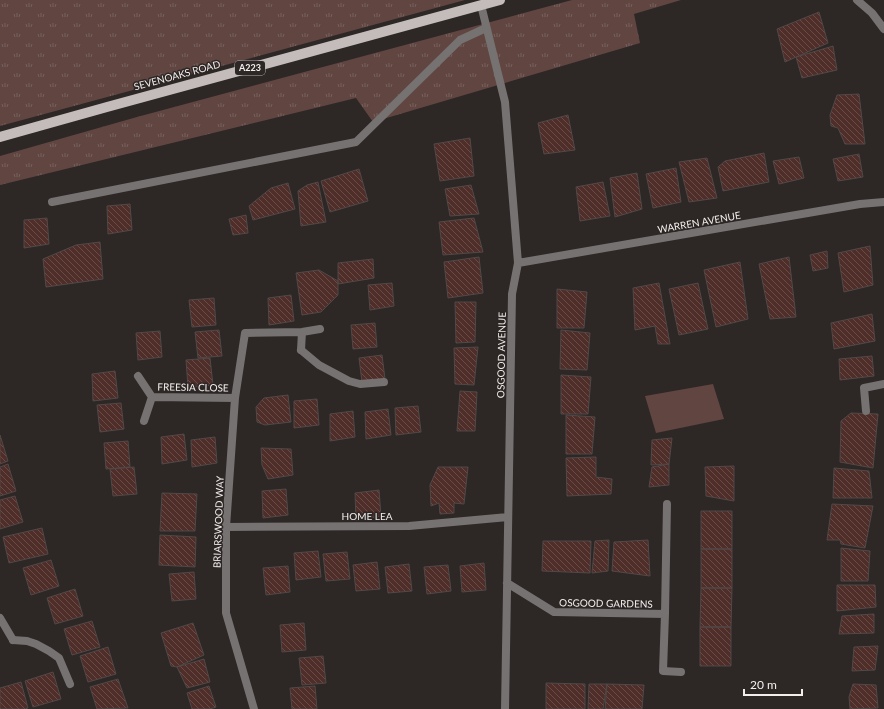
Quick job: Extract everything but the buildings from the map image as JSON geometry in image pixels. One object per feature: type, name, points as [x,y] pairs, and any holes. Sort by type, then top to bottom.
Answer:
[{"type":"main road","name":"SEVENOAKS ROAD","points":[[0,137],[500,0]]},
{"type":"street","points":[[857,0],[872,13],[884,29]]},
{"type":"street","name":"OSGOOD AVENUE","points":[[481,5],[505,102],[518,263],[512,294],[505,709]]},
{"type":"street","points":[[52,202],[356,142],[460,40],[486,28]]},
{"type":"street","name":"WARREN AVENUE","points":[[518,263],[853,205],[884,202]]},
{"type":"street","points":[[320,329],[302,332],[301,350],[318,365],[349,381],[360,384],[384,382]]},
{"type":"street","name":"BRIARSWOOD WAY","points":[[254,709],[226,613],[226,527],[235,398],[245,333],[302,332]]},
{"type":"street","name":"FREESIA CLOSE","points":[[138,376],[152,397]]},
{"type":"street","points":[[866,411],[864,388],[884,384]]},
{"type":"street","name":"FREESIA CLOSE","points":[[152,397],[235,398]]},
{"type":"street","name":"FREESIA CLOSE","points":[[144,421],[152,397]]},
{"type":"street","name":"OSGOOD GARDENS","points":[[667,504],[663,671],[681,672]]},
{"type":"street","name":"HOME LEA","points":[[226,527],[409,526],[508,517]]},
{"type":"street","name":"OSGOOD GARDENS","points":[[507,584],[554,612],[665,614]]},
{"type":"street","points":[[1,623],[13,640],[27,641],[36,644],[49,650],[59,658],[70,684]]},
{"type":"green space","points":[[0,0],[465,0],[0,126]]},
{"type":"green space","points":[[572,0],[681,0],[634,14],[640,43],[373,122],[356,98],[0,185],[0,156],[137,117]]},
{"type":"green space","points":[[713,384],[724,419],[656,433],[645,396]]}]
